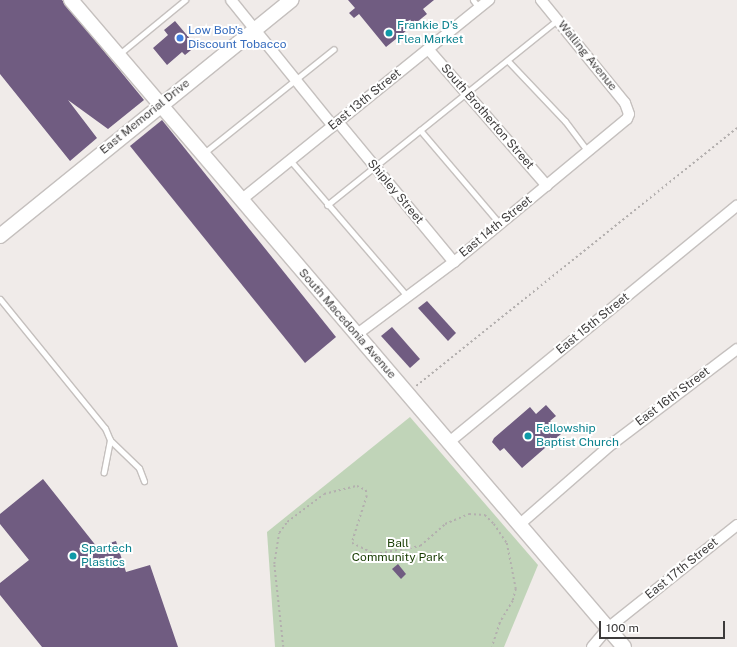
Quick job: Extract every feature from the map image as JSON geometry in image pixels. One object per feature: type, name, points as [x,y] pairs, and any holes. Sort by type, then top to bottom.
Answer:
[{"type":"street","name":"South Macedonia Avenue","points":[[71,0],[240,200],[624,647]]},
{"type":"street","name":"Shipley Street","points":[[231,0],[294,79],[374,166],[454,262]]},
{"type":"street","name":"East Memorial Drive","points":[[0,236],[159,105],[291,0]]},
{"type":"street","name":"East 13th Street","points":[[240,200],[428,49],[476,4],[489,0]]},
{"type":"street","name":"Walling Avenue","points":[[541,0],[625,103],[628,114]]},
{"type":"street","name":"South Brotherton Street","points":[[428,49],[547,186]]},
{"type":"street","name":"East 14th Street","points":[[356,334],[454,262],[623,123],[628,114]]},
{"type":"street","name":"East 15th Street","points":[[448,443],[737,206]]},
{"type":"street","name":"East 16th Street","points":[[519,525],[618,439],[737,349]]},
{"type":"street","name":"East 17th Street","points":[[592,647],[608,628],[737,525]]},
{"type":"lane","points":[[117,56],[185,0]]},
{"type":"lane","points":[[327,205],[465,92],[508,61],[557,20]]},
{"type":"lane","points":[[202,155],[294,79],[334,49]]},
{"type":"lane","points":[[508,61],[566,121],[588,152]]},
{"type":"lane","points":[[420,130],[500,224]]},
{"type":"lane","points":[[290,160],[327,205],[408,296]]},
{"type":"lane","points":[[0,299],[105,428],[110,440],[139,468],[144,481]]},
{"type":"lane","points":[[104,472],[110,440]]},
{"type":"path","points":[[407,393],[737,128]]},
{"type":"path","points":[[283,647],[274,564],[279,533],[287,522],[324,494],[357,486],[366,490],[367,496],[352,543],[375,554],[420,546],[445,524],[469,514],[484,515],[494,524],[507,543],[512,561],[516,589],[513,601],[500,624],[492,647]]},
{"type":"green space","name":"Ball Community Park","points":[[410,417],[538,565],[504,647],[275,647],[267,532]]},
{"type":"building","points":[[0,0],[62,0],[144,100],[108,129],[68,100],[97,138],[70,161],[0,74]]},
{"type":"building","name":"Frankie D's Flea Market","points":[[348,0],[434,0],[423,9],[427,14],[386,47],[359,14],[354,18],[349,13],[355,8]]},
{"type":"building","points":[[175,21],[196,46],[185,55],[182,52],[167,65],[153,48],[168,35],[164,30]]},
{"type":"building","points":[[162,120],[336,337],[305,363],[130,146]]},
{"type":"building","points":[[427,301],[456,333],[448,341],[418,308]]},
{"type":"building","points":[[392,327],[420,359],[410,368],[381,336]]},
{"type":"building","name":"Fellowship Baptist Church","points":[[546,405],[556,416],[550,421],[561,434],[522,468],[504,448],[500,451],[492,442],[494,438],[530,407],[536,414]]},
{"type":"building","name":"Spartech Plastics","points":[[43,479],[97,547],[116,541],[126,572],[150,565],[178,647],[42,647],[0,595],[0,583],[29,560],[0,524],[0,514]]},
{"type":"building","points":[[398,564],[406,574],[401,579],[392,569]]},
{"type":"place","name":"Frankie D's Flea Market","points":[[389,33]]},
{"type":"place","name":"Low Bob's Discount Tobacco","points":[[180,38]]},
{"type":"place","name":"Fellowship Baptist Church","points":[[528,436]]},
{"type":"place","name":"Spartech Plastics","points":[[73,556]]}]
